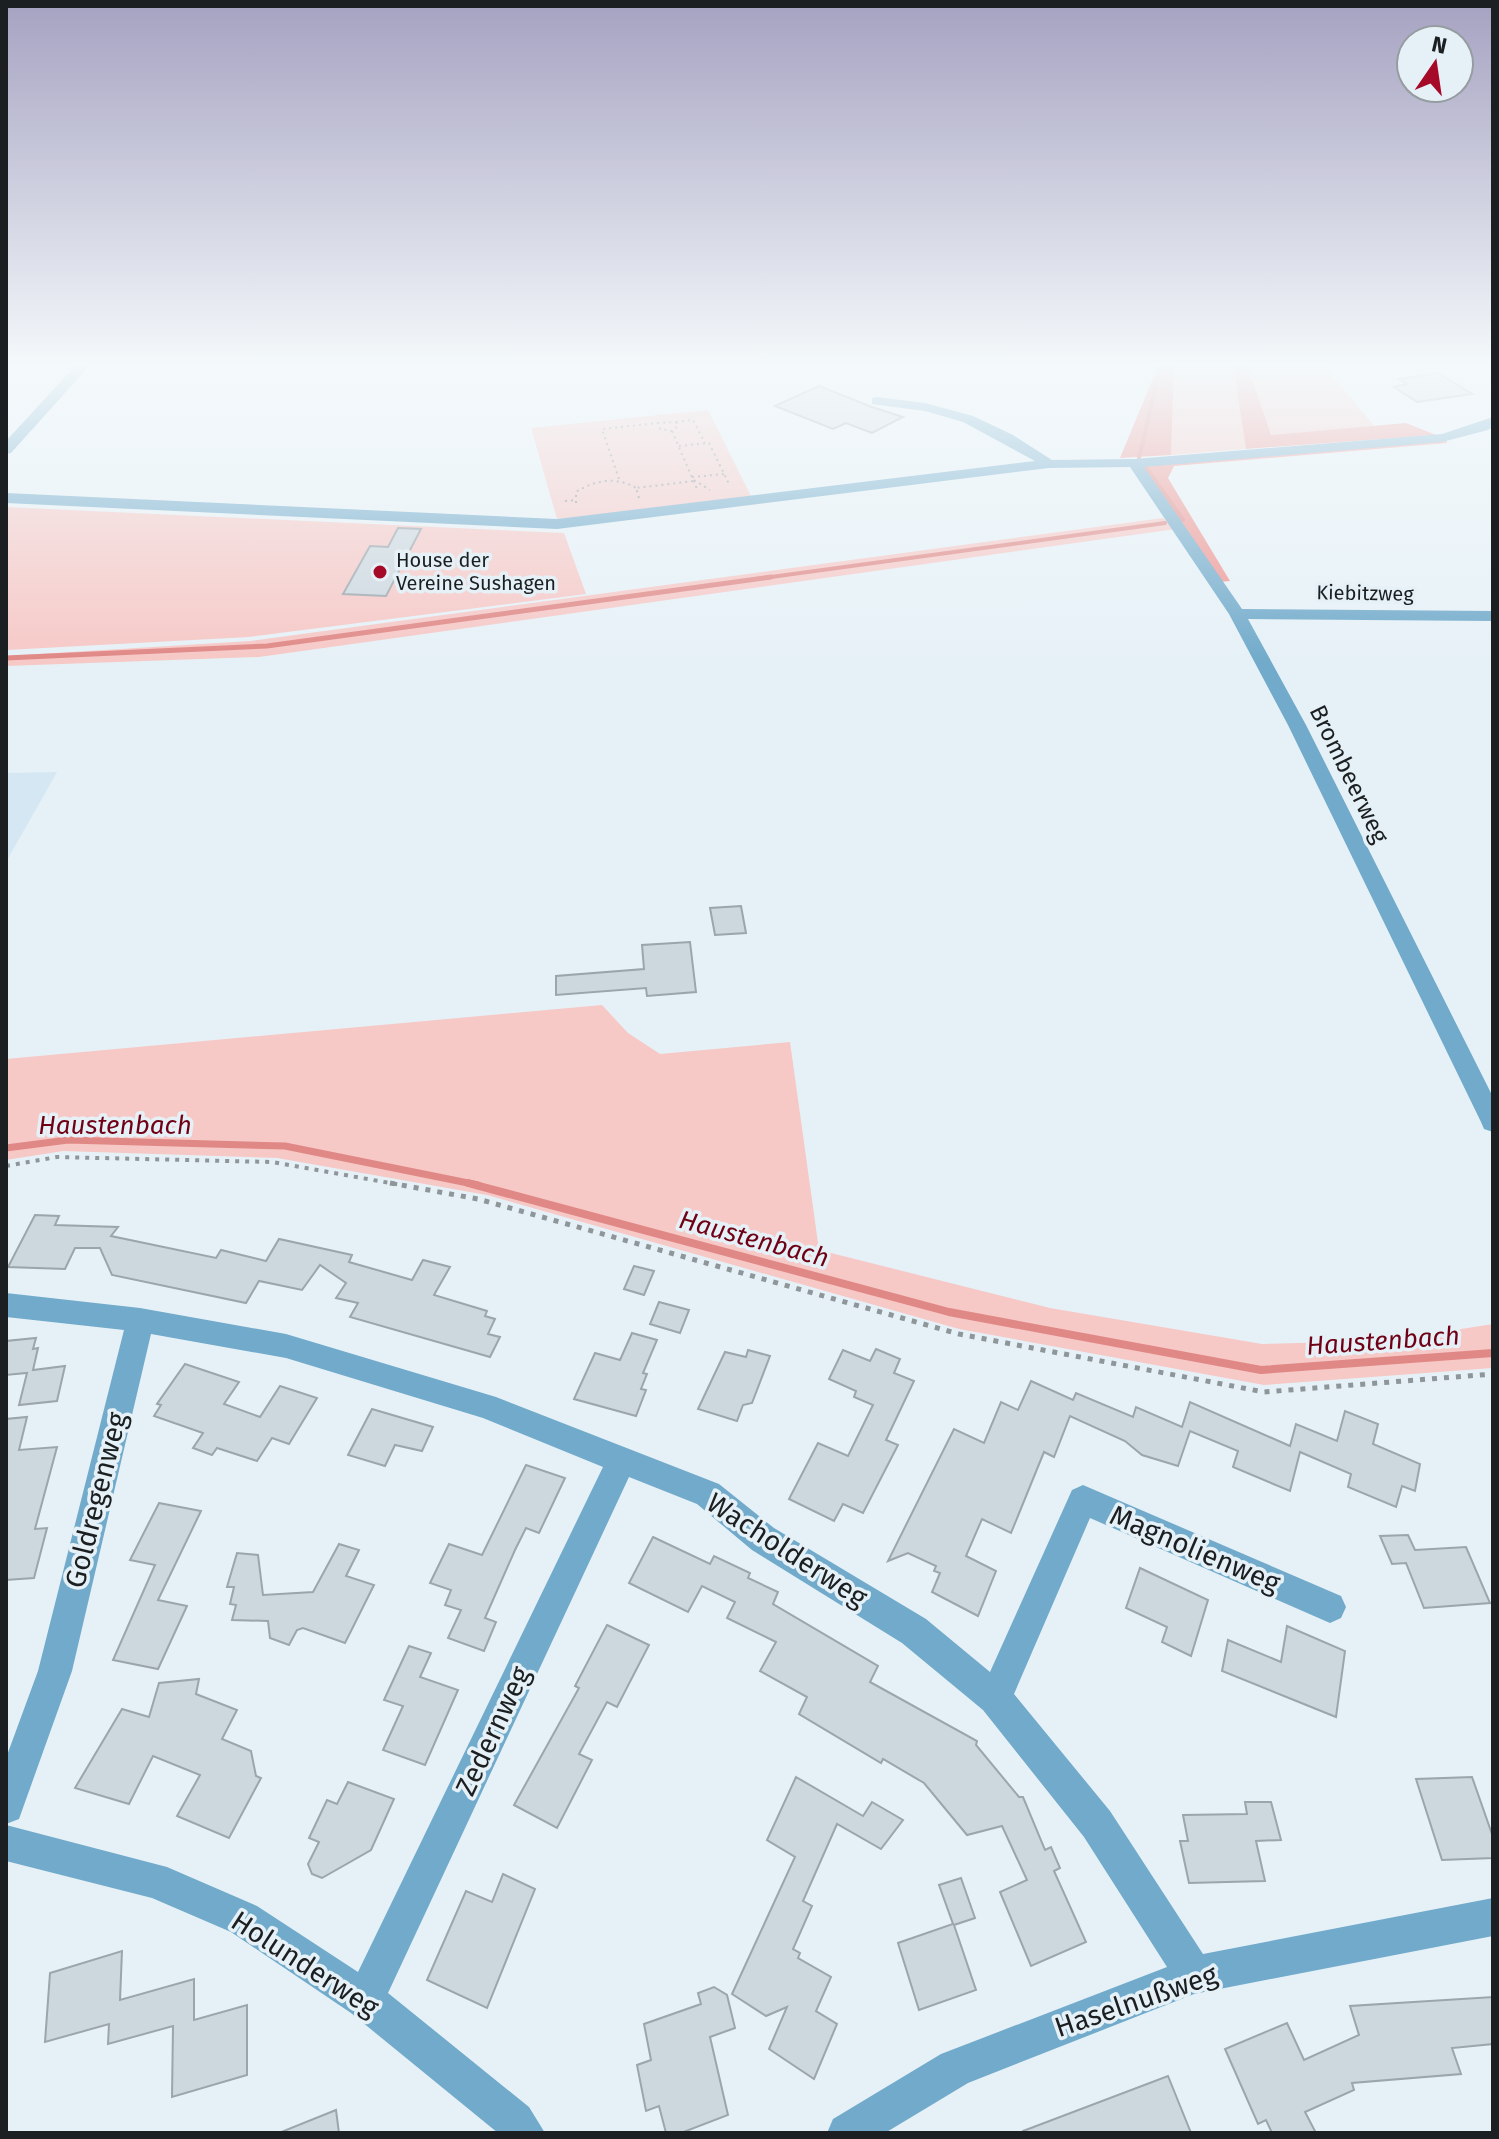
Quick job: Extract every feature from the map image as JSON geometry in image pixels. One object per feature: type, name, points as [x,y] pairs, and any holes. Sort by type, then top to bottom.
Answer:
[{"type":"street","points":[[6,498],[557,524],[716,500],[1064,464]]},
{"type":"street","name":"Brombeerweg","points":[[1135,464],[1237,614],[1297,725],[1493,1122]]},
{"type":"street","name":"Kiebitzweg","points":[[1237,614],[1493,616]]},
{"type":"street","points":[[6,1305],[140,1320]]},
{"type":"street","name":"Wacholderweg","points":[[140,1320],[324,1357],[486,1406],[708,1494],[763,1539],[914,1631],[995,1698],[1097,1824],[1194,1975]]},
{"type":"street","name":"Goldregenweg","points":[[6,1806],[55,1671],[140,1320]]},
{"type":"street","name":"Zedernweg","points":[[365,1999],[621,1462]]},
{"type":"street","name":"Magnolienweg","points":[[995,1698],[1083,1500],[1330,1607]]},
{"type":"street","name":"Holunderweg","points":[[6,1843],[154,1880],[244,1919],[365,1999],[515,2121],[525,2133]]},
{"type":"street","name":"Haselnußweg","points":[[847,2133],[955,2068],[1194,1975],[1493,1917]]},
{"type":"path","points":[[614,464],[619,479]]},
{"type":"path","points":[[687,464],[700,496],[716,500]]},
{"type":"path","points":[[719,464],[733,493]]},
{"type":"path","points":[[565,501],[576,501],[576,492],[585,486],[619,479],[636,488],[724,474]]},
{"type":"path","points":[[693,479],[716,500]]},
{"type":"path","points":[[636,488],[639,498]]},
{"type":"path","points":[[6,1166],[57,1157],[272,1162],[478,1199],[959,1334],[1264,1392],[1493,1374]]},
{"type":"shaded area","points":[[541,464],[735,464],[752,498],[557,519]]},
{"type":"shaded area","points":[[1137,464],[1200,464],[1174,466],[1168,478],[1230,581],[1219,582]]},
{"type":"shaded area","points":[[6,507],[564,533],[586,594],[249,637],[6,650]]},
{"type":"shaded area","points":[[1163,518],[1176,529],[259,657],[6,666],[6,656],[251,641]]},
{"type":"shaded area","points":[[57,772],[6,862],[6,773]]},
{"type":"shaded area","points":[[602,1005],[628,1033],[660,1054],[790,1042],[819,1250],[1050,1308],[1262,1344],[1385,1341],[1493,1324],[1493,1368],[1264,1385],[959,1329],[487,1195],[277,1158],[63,1151],[6,1160],[6,1059]]},
{"type":"building","name":"House der Vereine Sushagen","points":[[398,528],[421,529],[386,596],[343,594],[370,546],[388,547]]},
{"type":"building","points":[[741,906],[746,933],[715,935],[710,908]]},
{"type":"building","points":[[690,942],[696,992],[647,996],[646,988],[556,995],[556,976],[644,969],[642,945]]},
{"type":"building","points":[[35,1215],[59,1216],[55,1225],[118,1227],[111,1236],[216,1258],[221,1250],[266,1261],[279,1239],[352,1255],[349,1262],[412,1280],[423,1260],[450,1267],[434,1295],[487,1311],[485,1316],[495,1319],[488,1334],[500,1337],[490,1357],[350,1317],[358,1303],[336,1298],[346,1283],[320,1265],[302,1290],[259,1281],[246,1303],[112,1275],[100,1248],[75,1248],[65,1269],[8,1267]]},
{"type":"building","points":[[634,1266],[654,1271],[644,1295],[624,1289]]},
{"type":"building","points":[[659,1302],[689,1310],[680,1333],[650,1324]]},
{"type":"building","points":[[632,1333],[657,1340],[643,1373],[647,1374],[641,1389],[646,1390],[636,1416],[574,1399],[595,1353],[620,1360]]},
{"type":"building","points":[[36,1338],[33,1349],[38,1348],[33,1370],[65,1366],[57,1401],[19,1405],[27,1373],[6,1375],[6,1341]]},
{"type":"building","points":[[876,1349],[900,1359],[894,1373],[914,1381],[886,1440],[898,1445],[863,1513],[843,1504],[834,1521],[789,1499],[818,1443],[848,1456],[873,1405],[854,1397],[856,1391],[829,1379],[843,1350],[870,1361]]},
{"type":"building","points":[[748,1350],[770,1356],[752,1403],[743,1405],[737,1421],[698,1409],[725,1352],[746,1357]]},
{"type":"building","points":[[185,1364],[239,1382],[224,1404],[260,1417],[280,1386],[317,1398],[289,1444],[272,1438],[257,1461],[217,1448],[212,1455],[193,1448],[203,1433],[154,1416],[161,1405],[157,1404]]},
{"type":"building","points":[[1031,1381],[1073,1400],[1076,1393],[1133,1417],[1136,1407],[1182,1427],[1190,1402],[1290,1446],[1296,1424],[1337,1441],[1345,1411],[1378,1424],[1373,1444],[1420,1464],[1415,1491],[1402,1486],[1396,1507],[1348,1487],[1351,1474],[1300,1452],[1290,1491],[1233,1467],[1238,1451],[1190,1431],[1178,1466],[1142,1455],[1125,1441],[1070,1416],[1054,1457],[1044,1452],[1011,1533],[982,1519],[966,1556],[996,1571],[978,1616],[932,1592],[940,1573],[934,1571],[936,1566],[908,1553],[888,1561],[954,1429],[984,1443],[1001,1402],[1018,1410]]},
{"type":"building","points":[[372,1409],[433,1427],[422,1451],[395,1445],[385,1466],[348,1455]]},
{"type":"building","points":[[27,1417],[19,1450],[57,1447],[35,1529],[47,1528],[34,1578],[6,1580],[6,1419]]},
{"type":"building","points":[[526,1465],[565,1478],[539,1533],[526,1528],[515,1550],[485,1618],[496,1622],[484,1651],[448,1638],[461,1610],[445,1605],[451,1590],[430,1583],[449,1544],[482,1555]]},
{"type":"building","points":[[159,1503],[201,1511],[158,1600],[187,1606],[158,1669],[113,1660],[155,1565],[130,1560]]},
{"type":"building","points":[[1408,1535],[1415,1550],[1466,1547],[1490,1603],[1424,1608],[1406,1563],[1392,1564],[1380,1536]]},
{"type":"building","points":[[653,1537],[710,1564],[714,1556],[750,1573],[748,1578],[778,1592],[773,1604],[878,1666],[870,1682],[977,1741],[976,1745],[1019,1797],[1023,1797],[1045,1850],[1051,1847],[1060,1868],[1054,1871],[1086,1942],[1031,1966],[1000,1892],[1027,1880],[1002,1826],[967,1835],[924,1783],[883,1759],[881,1763],[799,1714],[807,1697],[760,1671],[776,1642],[727,1618],[735,1602],[702,1586],[688,1612],[629,1583]]},
{"type":"building","points":[[339,1544],[359,1550],[346,1576],[374,1585],[345,1643],[303,1628],[297,1630],[289,1645],[270,1638],[268,1621],[232,1620],[236,1605],[230,1604],[234,1587],[227,1587],[237,1553],[258,1555],[263,1595],[313,1592]]},
{"type":"building","points":[[1140,1568],[1208,1600],[1191,1656],[1162,1642],[1167,1627],[1126,1608]]},
{"type":"building","points":[[607,1625],[649,1645],[617,1707],[607,1702],[579,1754],[592,1760],[557,1828],[514,1805],[579,1688],[575,1686]]},
{"type":"building","points":[[1287,1626],[1345,1651],[1336,1717],[1222,1671],[1228,1640],[1281,1662]]},
{"type":"building","points":[[409,1646],[431,1653],[420,1677],[458,1690],[425,1765],[383,1750],[403,1706],[384,1700]]},
{"type":"building","points":[[199,1679],[196,1694],[237,1710],[222,1739],[251,1751],[256,1776],[261,1778],[229,1838],[177,1816],[200,1775],[153,1756],[129,1804],[75,1788],[122,1709],[149,1717],[159,1683]]},
{"type":"building","points":[[796,1777],[863,1816],[872,1802],[903,1820],[881,1849],[837,1824],[803,1901],[812,1906],[793,1949],[800,1953],[798,1958],[831,1977],[816,2011],[837,2024],[814,2079],[769,2049],[787,2007],[766,2016],[732,1994],[795,1857],[767,1840]]},
{"type":"building","points":[[1472,1777],[1493,1837],[1493,1858],[1442,1860],[1416,1779]]},
{"type":"building","points":[[348,1782],[394,1799],[371,1850],[322,1878],[312,1874],[308,1864],[319,1842],[309,1838],[327,1800],[337,1804]]},
{"type":"building","points":[[1245,1802],[1271,1802],[1281,1840],[1256,1841],[1265,1881],[1189,1883],[1180,1841],[1188,1841],[1183,1815],[1247,1814]]},
{"type":"building","points":[[503,1874],[535,1889],[487,2008],[427,1980],[466,1891],[492,1902]]},
{"type":"building","points":[[961,1878],[975,1918],[954,1925],[976,1990],[919,2010],[898,1943],[953,1924],[939,1885]]},
{"type":"building","points":[[122,1951],[120,2000],[194,1979],[194,2020],[247,2005],[247,2075],[172,2097],[173,2026],[108,2044],[109,2024],[45,2042],[50,1973]]},
{"type":"building","points":[[714,1987],[727,1995],[735,2028],[710,2037],[728,2115],[681,2133],[666,2133],[659,2106],[646,2111],[637,2065],[651,2060],[644,2024],[701,2004],[698,1993]]},
{"type":"building","points":[[1493,1997],[1493,2044],[1452,2048],[1461,2074],[1352,2083],[1354,2090],[1305,2112],[1316,2133],[1272,2133],[1266,2120],[1258,2124],[1225,2049],[1287,2023],[1304,2060],[1359,2035],[1350,2006]]},
{"type":"building","points":[[1168,2076],[1191,2133],[1023,2133],[1023,2131]]},
{"type":"building","points":[[336,2110],[339,2133],[281,2132]]},
{"type":"waterway","points":[[1145,466],[1183,520]]},
{"type":"waterway","points":[[757,579],[1165,523]]},
{"type":"waterway","points":[[6,658],[267,646],[771,577]]},
{"type":"waterway","name":"Haustenbach","points":[[6,1148],[68,1140],[285,1146],[478,1185]]},
{"type":"waterway","name":"Haustenbach","points":[[468,1183],[949,1312],[1261,1370],[1493,1353]]},
{"type":"place","name":"House der Vereine Sushagen","points":[[380,572]]}]
